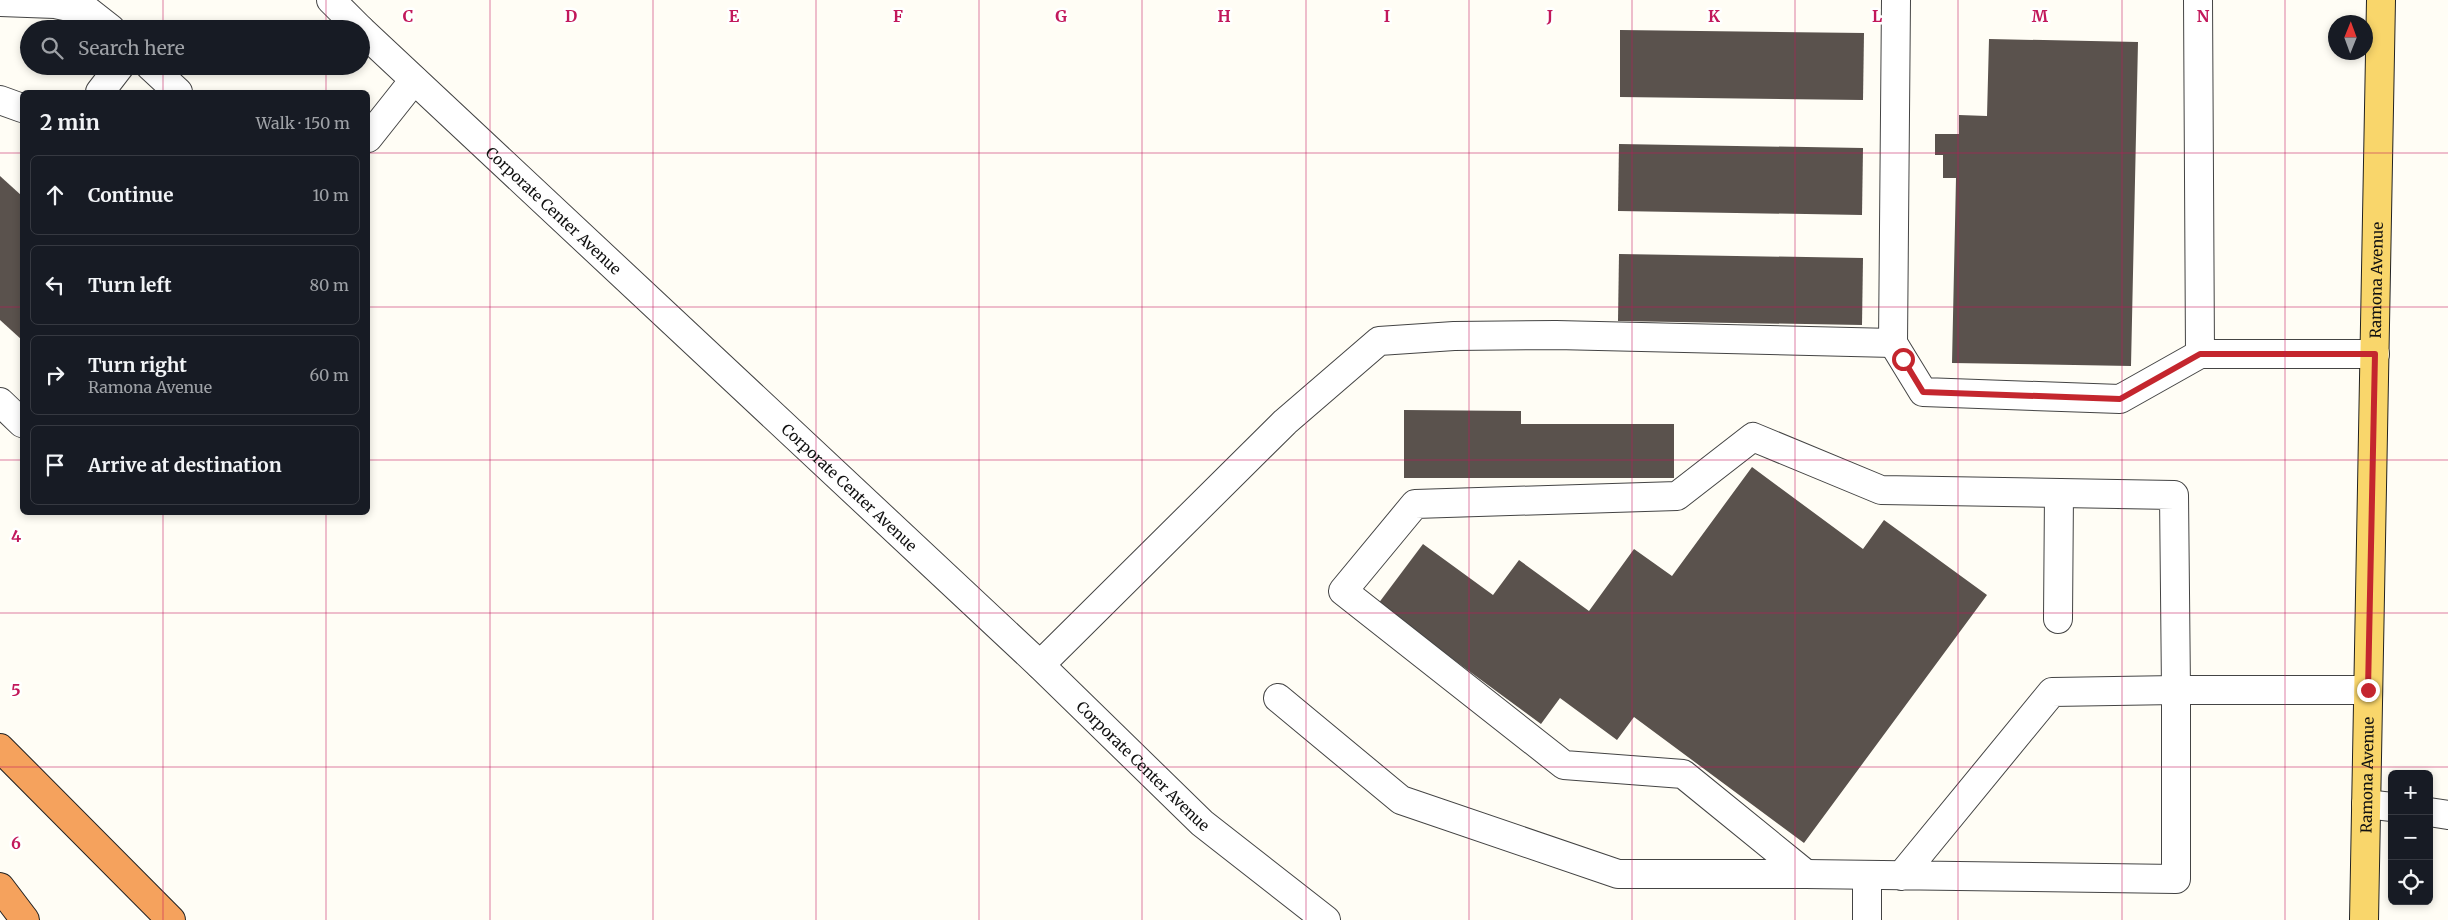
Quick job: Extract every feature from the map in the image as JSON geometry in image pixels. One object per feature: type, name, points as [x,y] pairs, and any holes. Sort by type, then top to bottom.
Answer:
[{"type":"highway","points":[[0,748],[171,920]]},
{"type":"highway","points":[[0,887],[25,920]]},
{"type":"main road","name":"Ramona Avenue","points":[[2364,920],[2379,805],[2368,690],[2382,28],[2381,0]]},
{"type":"street","name":"Corporate Center Avenue","points":[[331,0],[351,20]]},
{"type":"street","points":[[1896,0],[1893,342],[1923,392],[2120,399],[2200,354],[2375,354]]},
{"type":"street","points":[[2198,0],[2200,354]]},
{"type":"street","points":[[0,2],[55,4],[88,11],[100,20]]},
{"type":"street","name":"Corporate Center Avenue","points":[[370,39],[1040,665],[1202,823],[1326,920]]},
{"type":"street","points":[[102,90],[113,75]]},
{"type":"street","points":[[160,75],[176,90]]},
{"type":"street","points":[[370,135],[414,80]]},
{"type":"street","points":[[0,100],[20,107]]},
{"type":"street","points":[[1040,665],[1284,422],[1379,341],[1454,336],[1556,335],[1893,342]]},
{"type":"street","points":[[0,402],[20,421]]},
{"type":"street","points":[[1278,698],[1401,800],[1618,874],[1806,874],[2176,879],[2174,495],[1881,490],[1753,437],[1677,496],[1415,504],[1343,592],[1564,765],[1683,774],[1806,874]]},
{"type":"street","points":[[2058,619],[2059,493]]},
{"type":"street","points":[[1901,876],[2052,692],[2368,690]]},
{"type":"street","points":[[2433,813],[2448,815]]},
{"type":"street","points":[[1867,875],[1867,920]]},
{"type":"building","points":[[1620,30],[1864,33],[1863,100],[1620,97]]},
{"type":"building","points":[[1989,39],[2138,42],[2131,366],[1952,363],[1956,178],[1943,178],[1943,155],[1935,155],[1935,134],[1959,134],[1959,115],[1987,116]]},
{"type":"building","points":[[1619,144],[1863,148],[1862,215],[1618,211]]},
{"type":"building","points":[[0,176],[20,194],[20,338],[0,320]]},
{"type":"building","points":[[1619,254],[1863,258],[1862,325],[1618,321]]},
{"type":"building","points":[[1404,410],[1521,411],[1521,424],[1674,424],[1674,478],[1404,478]]},
{"type":"building","points":[[1752,467],[1863,549],[1884,520],[1987,595],[1804,843],[1634,717],[1617,740],[1560,698],[1541,724],[1378,604],[1423,544],[1493,595],[1519,560],[1589,611],[1634,549],[1672,576]]},
{"type":"route","points":[[1903,359],[1923,392],[2120,399],[2200,354],[2375,354],[2368,690]]}]
